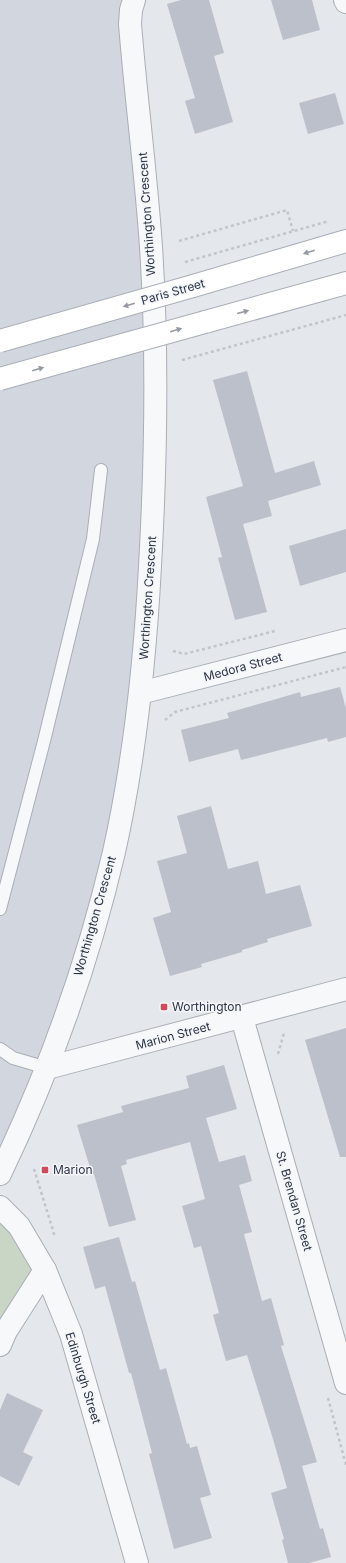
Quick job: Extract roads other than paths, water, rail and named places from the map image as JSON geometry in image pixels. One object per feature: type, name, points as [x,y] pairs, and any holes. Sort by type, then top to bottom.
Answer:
[{"type":"main road","name":"Paris Street","points":[[0,341],[346,241]]},
{"type":"main road","points":[[0,379],[346,283]]},
{"type":"street","name":"Worthington Crescent","points":[[0,1174],[26,1119],[47,1068],[85,955],[114,851],[140,693],[155,482],[156,387],[151,250],[130,24],[134,0]]},
{"type":"street","name":"Medora Street","points":[[140,693],[346,640]]},
{"type":"street","name":"Marion Street","points":[[47,1068],[242,1018],[346,989]]},
{"type":"street","name":"St. Brendan Street","points":[[242,1018],[346,1383]]},
{"type":"street","name":"Edinburgh Street","points":[[0,1207],[19,1226],[45,1270],[71,1334],[137,1563]]},
{"type":"street","points":[[0,1345],[6,1331],[45,1270]]},
{"type":"lane","points":[[0,909],[44,741],[93,538],[102,470]]},
{"type":"lane","points":[[0,1049],[13,1058],[47,1068]]},
{"type":"place","name":"Worthington","points":[[164,1007]]},
{"type":"place","name":"Marion","points":[[45,1170]]}]
